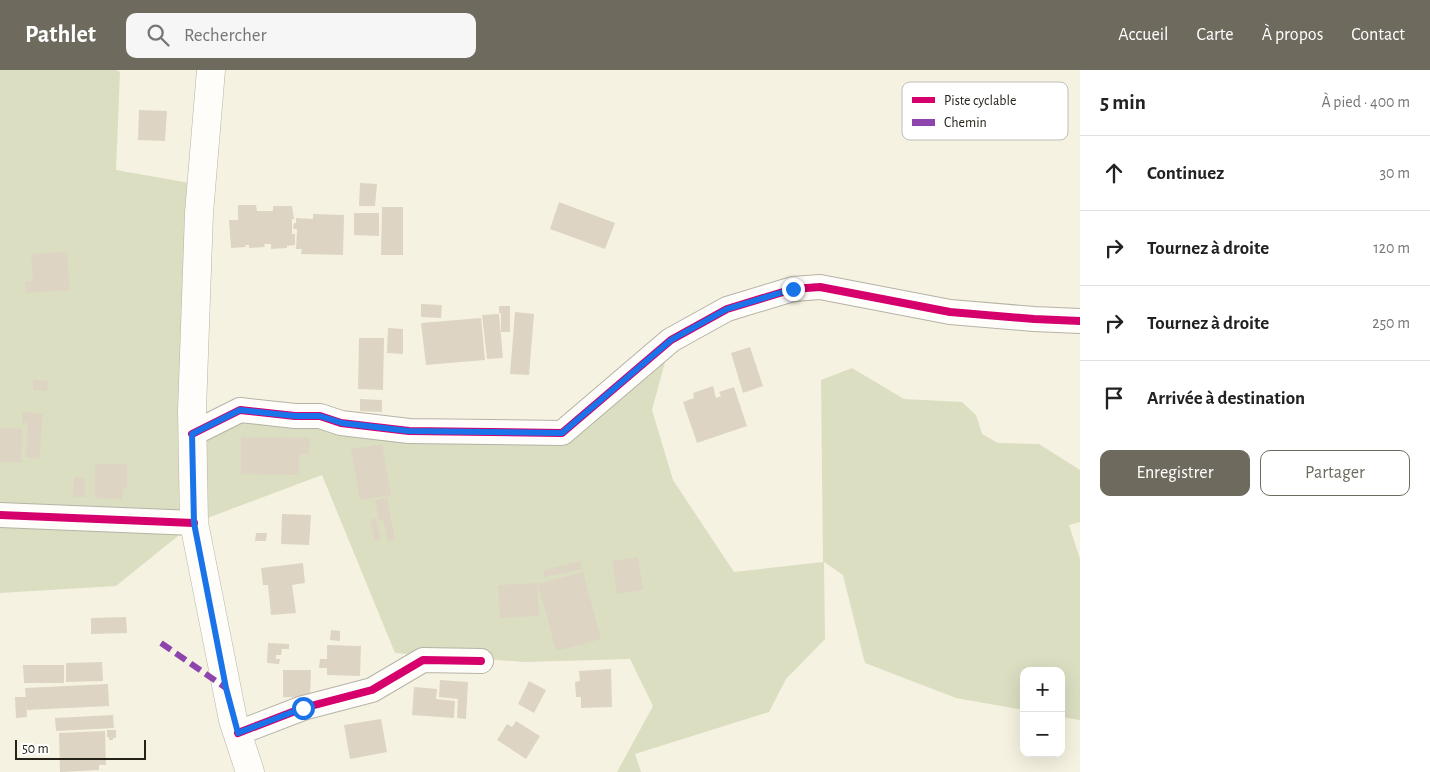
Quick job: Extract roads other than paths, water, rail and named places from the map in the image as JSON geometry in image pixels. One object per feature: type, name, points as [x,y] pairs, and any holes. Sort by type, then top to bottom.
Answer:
[{"type":"main road","points":[[211,70],[199,213],[192,434],[194,523],[226,688],[250,772]]},
{"type":"street","points":[[192,434],[240,410],[295,416],[320,416],[342,423],[409,431],[562,433],[671,340],[727,309],[793,289],[820,287],[950,312],[1034,319],[1080,320]]},
{"type":"street","points":[[0,515],[194,523]]},
{"type":"street","points":[[238,733],[303,708],[372,690],[423,660],[481,660]]}]
